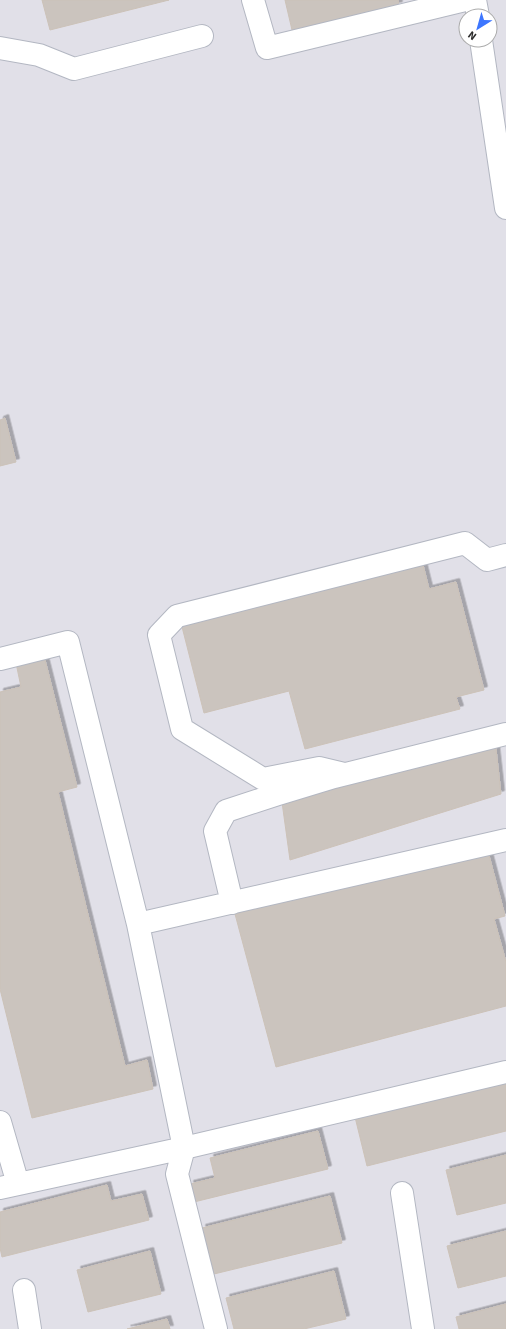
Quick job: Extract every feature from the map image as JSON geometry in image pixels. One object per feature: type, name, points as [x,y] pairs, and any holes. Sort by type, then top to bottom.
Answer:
[{"type":"street","points":[[254,0],[267,48],[465,0]]},
{"type":"street","points":[[0,48],[39,55],[74,69],[202,36]]},
{"type":"street","points":[[482,48],[506,208]]},
{"type":"street","points":[[344,774],[319,768],[263,779],[182,729],[159,635],[177,616],[465,542],[487,560],[506,555]]},
{"type":"street","points":[[0,659],[68,642],[138,924],[184,1148],[177,1174],[216,1329]]},
{"type":"street","points":[[232,903],[215,831],[226,811],[344,774],[506,734]]},
{"type":"street","points":[[138,924],[506,840]]},
{"type":"street","points":[[0,1122],[9,1186],[184,1148],[506,1072]]},
{"type":"street","points":[[402,1194],[423,1329]]},
{"type":"street","points":[[24,1290],[30,1329]]},
{"type":"shaded area","points":[[0,0],[506,0],[506,1329],[0,1329]]},
{"type":"building","points":[[42,0],[169,0],[50,30]]},
{"type":"building","points":[[285,0],[398,0],[399,5],[292,30]]},
{"type":"building","points":[[5,418],[16,462],[0,466],[0,420]]},
{"type":"building","points":[[421,557],[429,589],[456,582],[484,690],[456,697],[460,709],[305,749],[289,691],[204,713],[180,619]]},
{"type":"building","points":[[44,656],[77,787],[58,792],[125,1066],[147,1060],[153,1089],[32,1118],[0,989],[0,692],[21,687],[16,663]]},
{"type":"building","points":[[495,740],[501,794],[290,860],[281,795]]},
{"type":"building","points":[[487,848],[505,916],[494,919],[506,962],[506,1006],[276,1067],[235,914]]},
{"type":"building","points":[[506,1079],[506,1131],[367,1166],[355,1117]]},
{"type":"building","points":[[318,1131],[328,1169],[194,1202],[190,1184],[215,1178],[210,1158]]},
{"type":"building","points":[[506,1155],[506,1203],[457,1215],[446,1170]]},
{"type":"building","points":[[107,1185],[111,1201],[142,1194],[149,1220],[2,1257],[0,1248],[0,1212]]},
{"type":"building","points":[[330,1196],[342,1243],[214,1274],[202,1228]]},
{"type":"building","points":[[506,1231],[506,1276],[458,1288],[447,1246]]},
{"type":"building","points":[[150,1251],[161,1294],[88,1312],[77,1270]]},
{"type":"building","points":[[334,1271],[346,1319],[304,1329],[234,1329],[226,1298]]},
{"type":"building","points":[[506,1304],[506,1329],[459,1329],[456,1317]]},
{"type":"building","points":[[167,1319],[170,1329],[127,1329]]}]
